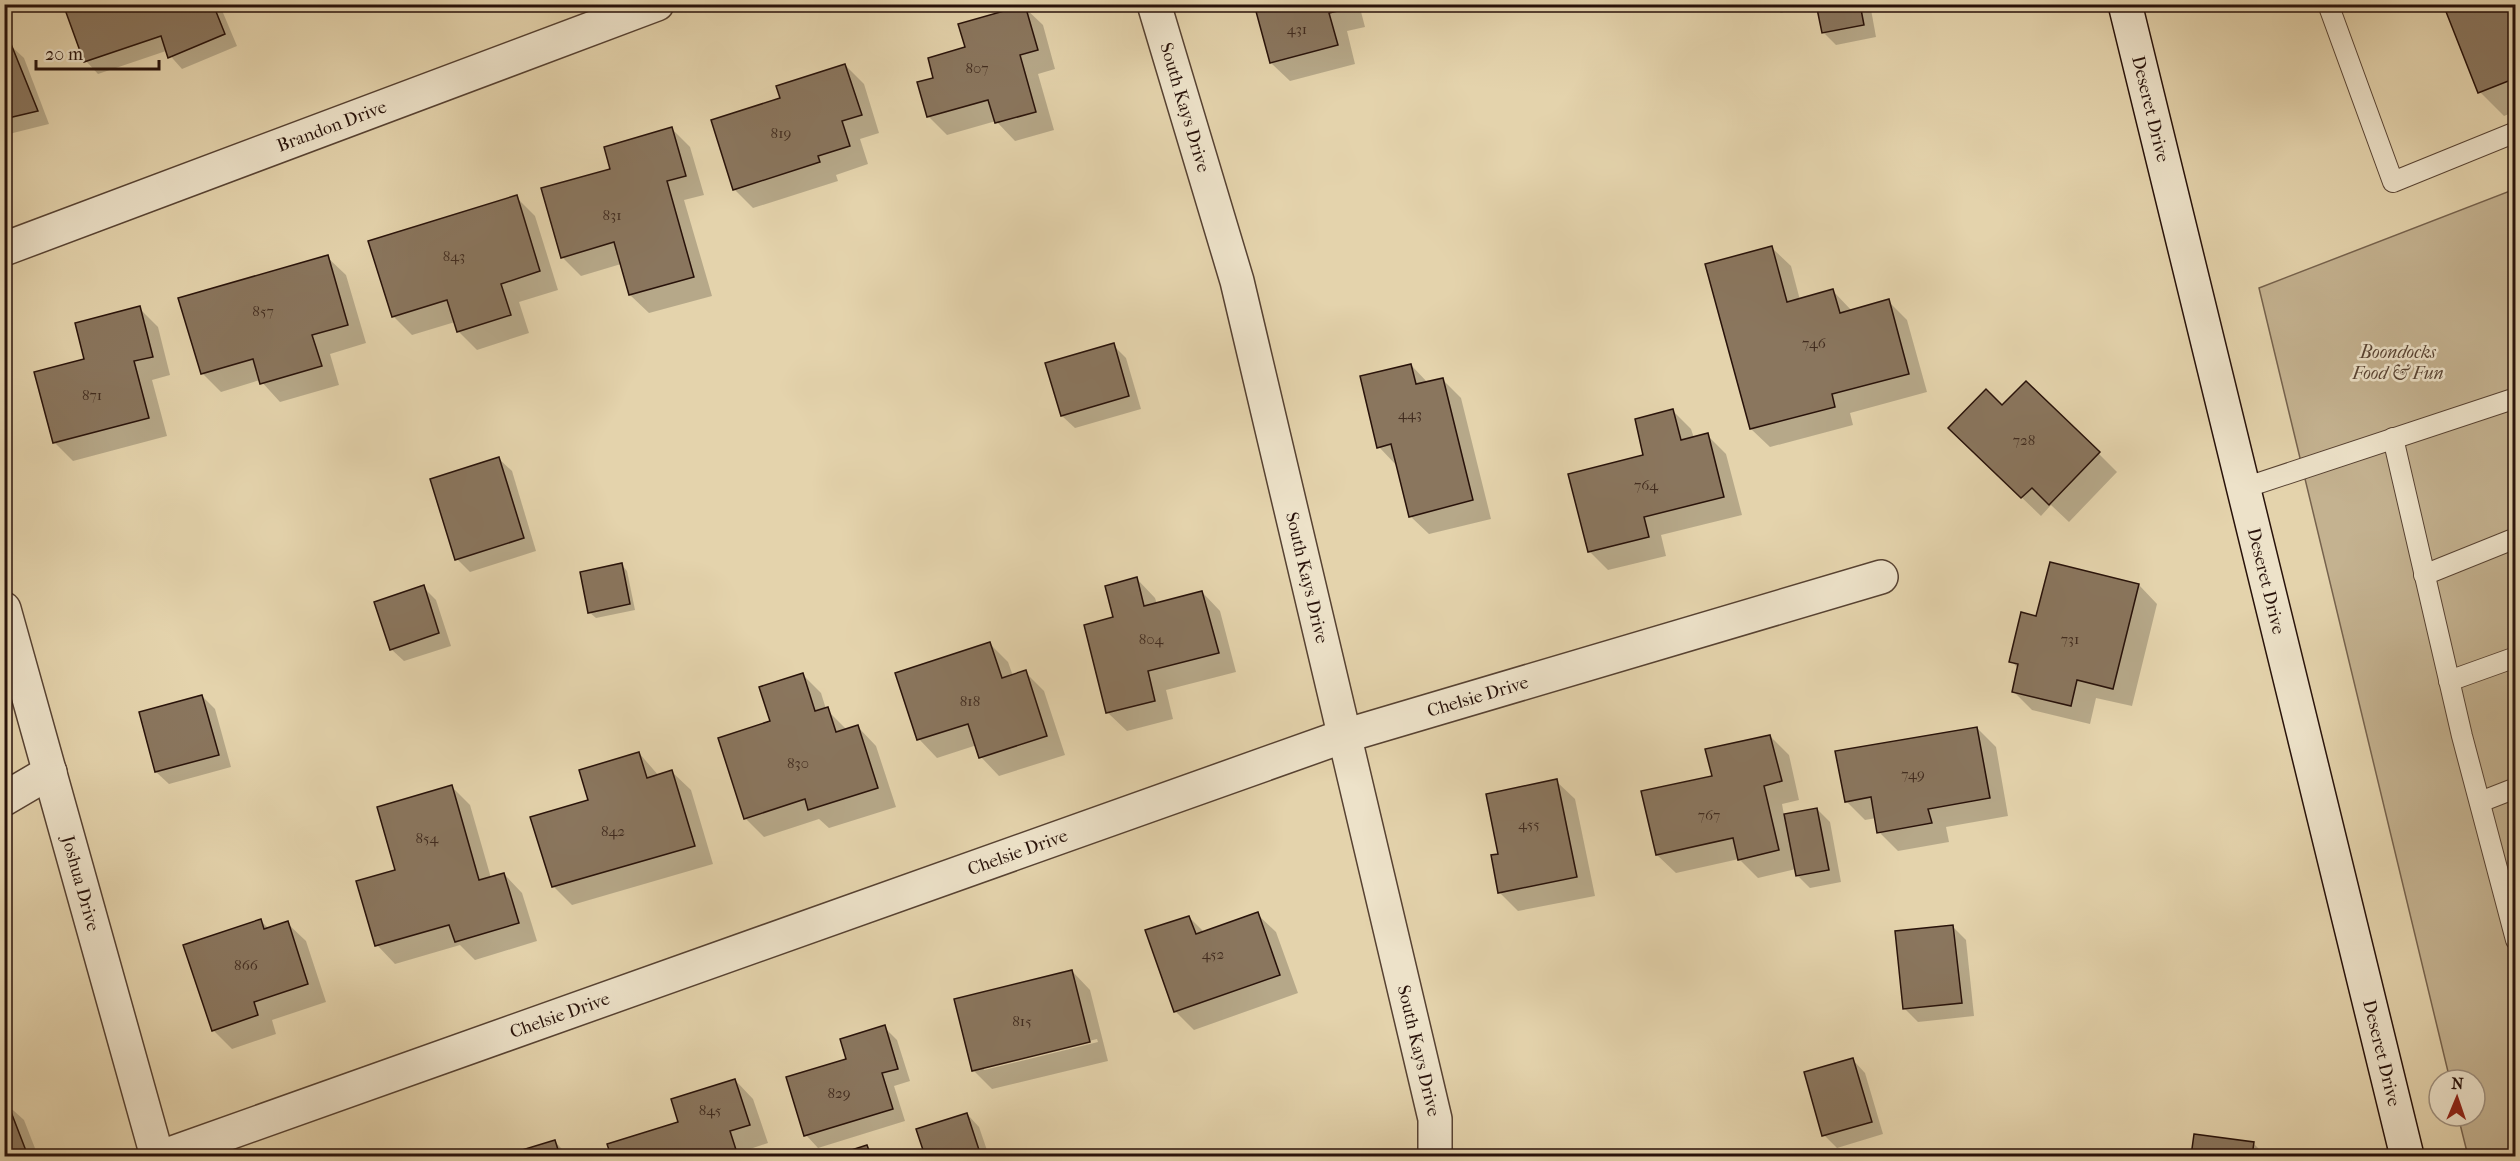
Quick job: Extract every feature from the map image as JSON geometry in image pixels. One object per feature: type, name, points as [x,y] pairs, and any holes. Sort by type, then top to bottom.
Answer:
[{"type":"street","name":"Brandon Drive","points":[[4,249],[657,4]]},
{"type":"street","name":"South Kays Drive","points":[[1154,4],[1237,281],[1435,1119],[1436,1156]]},
{"type":"street","name":"Deseret Drive","points":[[2125,4],[2407,1156]]},
{"type":"street","name":"Chelsie Drive","points":[[164,1156],[1344,736],[1881,577]]},
{"type":"street","name":"Joshua Drive","points":[[4,609],[158,1156]]},
{"type":"street","points":[[4,799],[50,772]]},
{"type":"lane","points":[[2328,4],[2393,182],[2516,132]]},
{"type":"lane","points":[[2244,488],[2516,398]]},
{"type":"lane","points":[[2392,438],[2449,681],[2512,913],[2516,940]]},
{"type":"lane","points":[[2424,574],[2516,538]]},
{"type":"lane","points":[[2449,681],[2516,657]]},
{"type":"lane","points":[[2480,802],[2516,788]]},
{"type":"green space","name":"Boondocks Food & Fun","points":[[2515,189],[2515,1156],[2468,1156],[2461,1128],[2487,1128],[2487,1068],[2447,1068],[2259,288]]},
{"type":"building","points":[[63,4],[213,4],[225,34],[168,58],[161,36],[84,62]]},
{"type":"building","points":[[1254,4],[1346,4],[1347,9],[1329,13],[1338,45],[1270,63]]},
{"type":"building","points":[[1816,4],[1860,4],[1864,25],[1822,33]]},
{"type":"building","points":[[2443,4],[2516,4],[2516,78],[2478,93]]},
{"type":"building","points":[[1025,5],[1038,50],[1020,55],[1036,112],[995,123],[988,100],[927,117],[917,82],[933,78],[928,58],[965,47],[958,24]]},
{"type":"building","points":[[11,44],[38,111],[4,119],[4,46]]},
{"type":"building","points":[[845,64],[862,115],[842,121],[850,146],[818,156],[820,162],[733,190],[711,120],[780,98],[776,86]]},
{"type":"building","points":[[672,127],[686,176],[667,181],[694,277],[629,295],[614,242],[561,258],[541,188],[610,169],[604,147]]},
{"type":"building","points":[[517,195],[540,271],[501,284],[511,315],[457,332],[447,300],[392,317],[368,241]]},
{"type":"building","points":[[1772,246],[1787,302],[1833,289],[1840,313],[1889,299],[1909,374],[1832,394],[1835,407],[1750,429],[1705,264]]},
{"type":"building","points":[[328,255],[348,325],[312,335],[322,366],[260,384],[253,359],[201,374],[178,298]]},
{"type":"building","points":[[140,306],[153,357],[134,361],[149,418],[53,443],[34,372],[84,359],[75,323]]},
{"type":"building","points":[[1114,343],[1129,396],[1061,416],[1045,363]]},
{"type":"building","points":[[1411,364],[1416,384],[1443,378],[1473,500],[1409,517],[1391,444],[1377,448],[1360,376]]},
{"type":"building","points":[[2026,381],[2100,452],[2049,505],[2032,488],[2021,498],[1948,428],[1986,389],[2002,405]]},
{"type":"building","points":[[1673,409],[1681,440],[1708,433],[1724,497],[1644,517],[1649,537],[1588,552],[1568,474],[1643,455],[1635,419]]},
{"type":"building","points":[[499,457],[524,538],[455,560],[430,479]]},
{"type":"building","points":[[2050,562],[2139,584],[2113,689],[2077,680],[2071,706],[2012,692],[2018,664],[2009,662],[2021,612],[2036,616]]},
{"type":"building","points":[[622,563],[630,604],[588,613],[580,572]]},
{"type":"building","points":[[1137,577],[1144,606],[1202,591],[1219,653],[1148,671],[1155,701],[1106,713],[1084,625],[1113,617],[1105,586]]},
{"type":"building","points":[[424,585],[439,633],[390,650],[374,602]]},
{"type":"building","points":[[990,642],[1002,678],[1026,670],[1047,736],[979,758],[968,724],[917,740],[895,673]]},
{"type":"building","points":[[803,673],[815,711],[828,707],[836,732],[858,725],[878,788],[808,810],[805,799],[744,819],[718,738],[770,721],[759,687]]},
{"type":"building","points":[[202,695],[219,755],[155,772],[139,712]]},
{"type":"building","points":[[1977,727],[1990,798],[1928,809],[1932,823],[1877,833],[1871,797],[1845,802],[1835,751]]},
{"type":"building","points":[[1770,735],[1782,781],[1764,786],[1779,850],[1738,860],[1733,838],[1656,855],[1641,791],[1712,776],[1705,749]]},
{"type":"building","points":[[639,752],[647,778],[672,770],[695,846],[552,887],[530,817],[588,800],[579,770]]},
{"type":"building","points":[[1557,779],[1577,877],[1498,893],[1491,855],[1498,854],[1486,794]]},
{"type":"building","points":[[452,785],[479,880],[504,873],[519,923],[455,942],[449,925],[375,946],[356,881],[395,870],[377,807]]},
{"type":"building","points":[[1817,808],[1829,870],[1796,876],[1784,814]]},
{"type":"building","points":[[1258,912],[1280,975],[1174,1012],[1145,930],[1189,916],[1196,934]]},
{"type":"building","points":[[261,919],[264,929],[288,921],[308,984],[254,1002],[258,1015],[212,1031],[183,945]]},
{"type":"building","points":[[1953,925],[1962,1003],[1903,1009],[1895,931]]},
{"type":"building","points":[[1072,970],[1090,1042],[972,1071],[954,999]]},
{"type":"building","points":[[885,1025],[898,1069],[882,1073],[893,1109],[804,1136],[786,1077],[846,1059],[840,1039]]},
{"type":"building","points":[[1853,1058],[1872,1122],[1822,1136],[1804,1072]]},
{"type":"building","points":[[735,1079],[750,1125],[730,1131],[738,1156],[611,1156],[607,1144],[678,1122],[671,1099]]},
{"type":"building","points":[[6,1099],[28,1156],[4,1156]]},
{"type":"building","points":[[967,1113],[981,1156],[925,1156],[916,1129]]},
{"type":"building","points":[[2194,1134],[2254,1142],[2252,1156],[2191,1156]]},
{"type":"building","points":[[555,1140],[560,1156],[502,1156]]},
{"type":"building","points":[[867,1145],[871,1156],[833,1156]]}]
